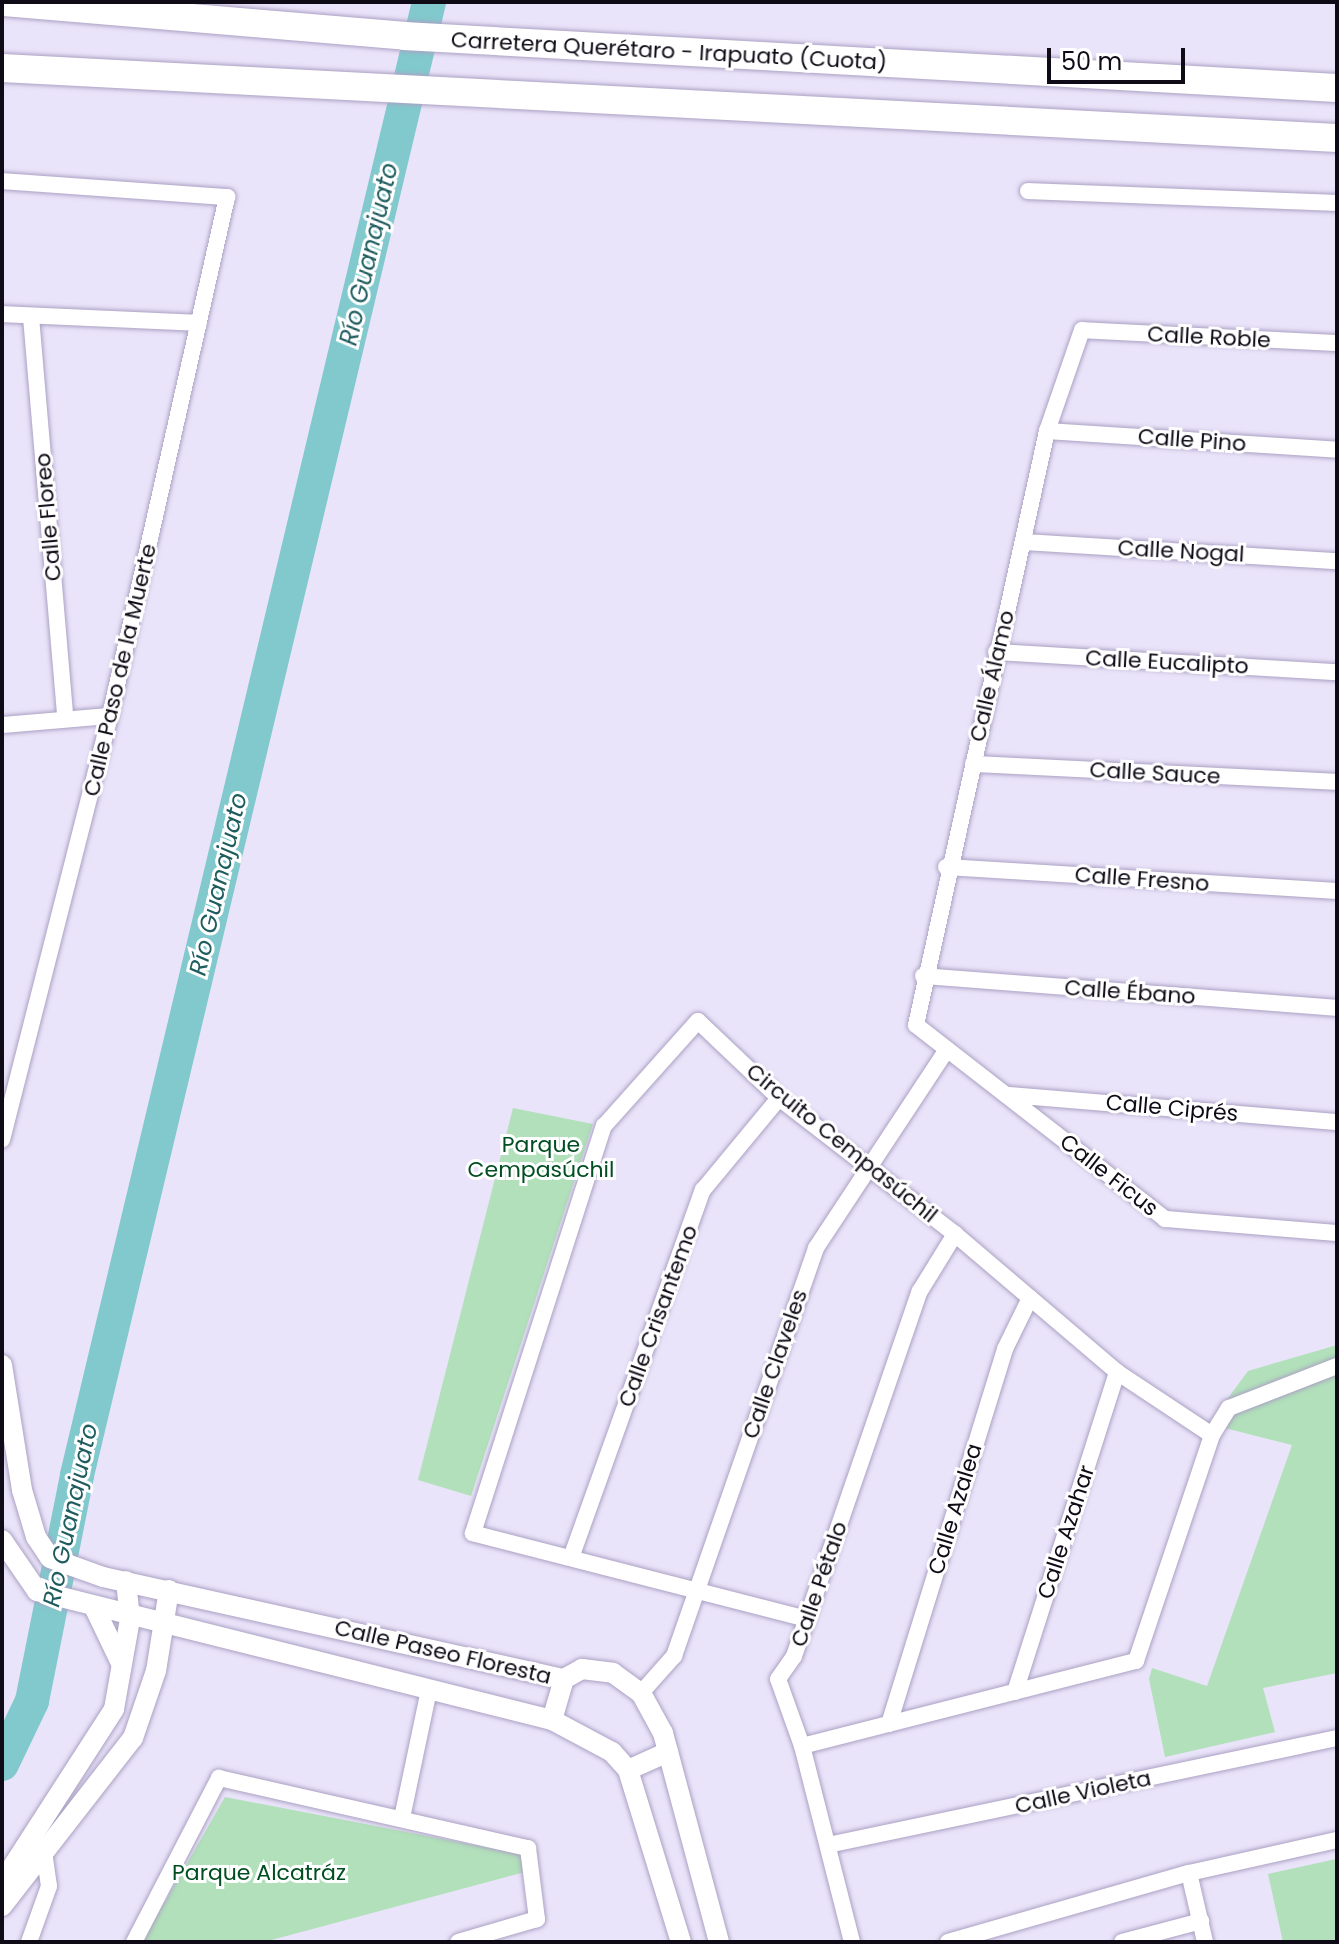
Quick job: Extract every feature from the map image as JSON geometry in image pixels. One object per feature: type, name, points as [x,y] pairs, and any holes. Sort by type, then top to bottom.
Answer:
[{"type":"highway","name":"Carretera Querétaro - Irapuato (Cuota)","points":[[2,2],[404,36],[1337,88]]},
{"type":"highway","points":[[2,68],[443,88],[1337,138]]},
{"type":"street","name":"Calle Paso de la Muerte","points":[[2,181],[227,197],[110,716],[2,1139]]},
{"type":"street","points":[[1028,191],[1337,203]]},
{"type":"street","points":[[2,314],[199,323]]},
{"type":"street","name":"Calle Floreo","points":[[31,317],[65,716]]},
{"type":"street","name":"Calle Roble","points":[[1082,330],[1337,343]]},
{"type":"street","name":"Calle Álamo","points":[[916,1025],[946,867],[973,764],[1047,431],[1082,330]]},
{"type":"street","name":"Calle Pino","points":[[1047,431],[1337,450]]},
{"type":"street","name":"Calle Nogal","points":[[1024,542],[1337,561]]},
{"type":"street","name":"Calle Eucalipto","points":[[996,652],[1337,672]]},
{"type":"street","points":[[2,725],[65,716],[110,716]]},
{"type":"street","name":"Calle Sauce","points":[[973,764],[1337,782]]},
{"type":"street","name":"Calle Fresno","points":[[946,867],[1337,891]]},
{"type":"street","name":"Calle Ébano","points":[[923,976],[1337,1008]]},
{"type":"street","name":"Circuito Cempasúchil","points":[[807,1619],[697,1587],[473,1533],[604,1126],[698,1021],[779,1098],[955,1234],[1117,1372],[1212,1435]]},
{"type":"street","name":"Calle Ficus","points":[[916,1025],[1165,1219],[1337,1233]]},
{"type":"street","name":"Calle Claveles","points":[[641,1693],[674,1656],[816,1248],[946,1051]]},
{"type":"street","name":"Calle Ciprés","points":[[1008,1095],[1337,1122]]},
{"type":"street","name":"Calle Crisantemo","points":[[572,1555],[703,1190],[779,1098]]},
{"type":"street","name":"Calle Pétalo","points":[[852,1942],[802,1746],[778,1679],[807,1619],[920,1291],[955,1234]]},
{"type":"street","name":"Calle Azalea","points":[[889,1724],[1005,1349],[1030,1298]]},
{"type":"street","name":"Calle Paseo Floresta","points":[[2,1365],[22,1490],[36,1537],[50,1558],[103,1577],[564,1679],[582,1669],[613,1673],[641,1693]]},
{"type":"street","points":[[802,1746],[1136,1661],[1212,1435],[1229,1408],[1337,1366]]},
{"type":"street","name":"Calle Azahar","points":[[1015,1692],[1117,1372]]},
{"type":"street","name":"Calle Paseo Floresta","points":[[2,1540],[37,1591],[130,1619],[552,1720],[612,1752],[628,1770]]},
{"type":"street","points":[[2,1883],[38,1820],[96,1744],[114,1709],[130,1619],[126,1581]]},
{"type":"street","points":[[2,1906],[133,1738],[156,1671],[169,1590]]},
{"type":"street","points":[[90,1608],[123,1668]]},
{"type":"street","points":[[552,1720],[564,1679]]},
{"type":"street","points":[[402,1818],[429,1690]]},
{"type":"street","points":[[641,1693],[668,1752],[719,1942]]},
{"type":"street","name":"Calle Violeta","points":[[828,1845],[1337,1738]]},
{"type":"street","points":[[668,1752],[628,1770],[681,1942]]},
{"type":"street","points":[[134,1942],[219,1778],[528,1848],[537,1919],[458,1942]]},
{"type":"street","points":[[29,1942],[49,1886],[38,1820]]},
{"type":"street","points":[[948,1942],[1189,1873],[1337,1840]]},
{"type":"street","points":[[1189,1873],[1205,1942]]},
{"type":"street","points":[[1122,1942],[1201,1921]]},
{"type":"green space","name":"Parque Cempasúchil","points":[[513,1108],[593,1124],[471,1496],[418,1480]]},
{"type":"green space","points":[[1337,1345],[1337,1673],[1263,1688],[1275,1732],[1165,1757],[1149,1679],[1152,1668],[1207,1686],[1292,1445],[1209,1424],[1248,1371]]},
{"type":"green space","name":"Parque Alcatráz","points":[[225,1797],[520,1854],[525,1872],[264,1942],[142,1942]]},
{"type":"green space","points":[[1336,1859],[1337,1942],[1283,1942],[1268,1874]]},
{"type":"waterway","name":"Río Guanajuato","points":[[2,1764],[32,1701],[77,1475],[429,2]]}]
